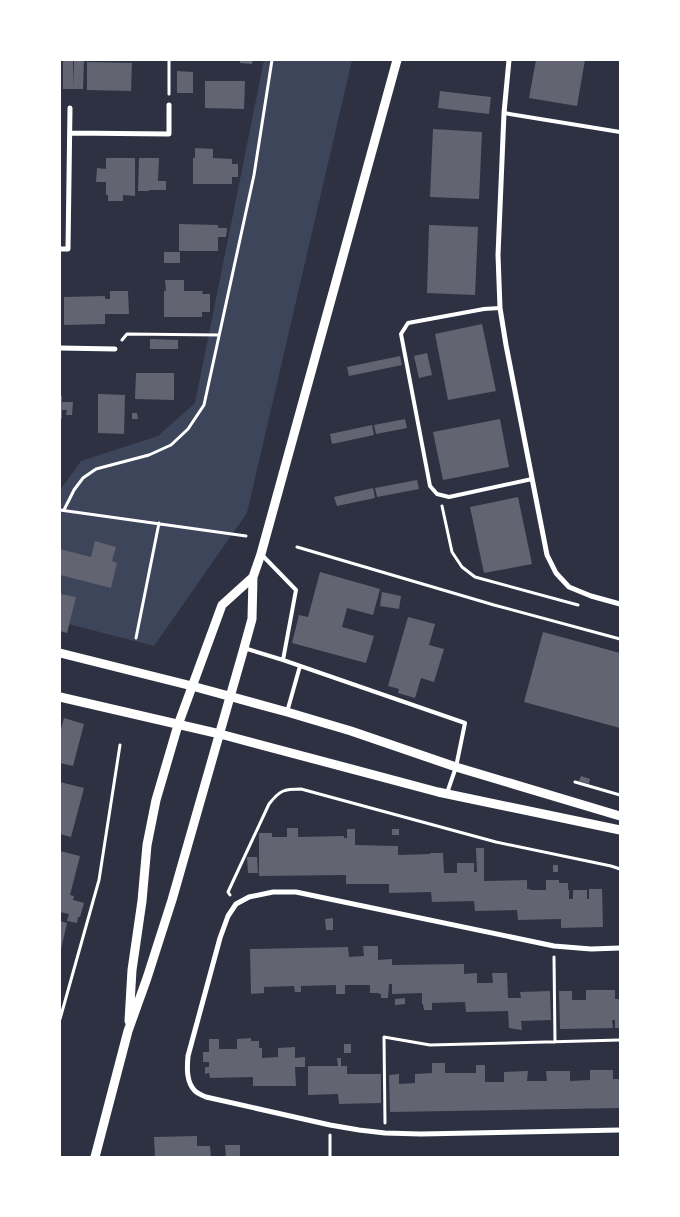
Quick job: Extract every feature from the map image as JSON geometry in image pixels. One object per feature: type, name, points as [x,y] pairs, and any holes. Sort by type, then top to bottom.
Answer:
[{"type":"street","points":[[95,1157],[128,1032],[169,909],[252,619],[253,577],[261,554],[397,60]]},
{"type":"street","points":[[509,60],[504,113],[498,255],[500,308],[547,555],[556,573],[569,587],[591,596],[620,604]]},
{"type":"street","points":[[70,133],[169,134],[169,105]]},
{"type":"street","points":[[60,249],[68,249],[70,108]]},
{"type":"street","points":[[60,348],[116,349]]},
{"type":"street","points":[[128,1032],[132,970],[142,901],[147,845],[156,800],[178,724],[222,605],[253,577]]},
{"type":"street","points":[[60,653],[287,712],[351,731],[456,767],[620,816]]},
{"type":"street","points":[[60,697],[220,734],[447,794],[620,830]]},
{"type":"street","points":[[620,948],[591,949],[554,946],[296,892],[273,892],[249,897],[236,904],[228,916],[220,938],[188,1056],[187,1070],[190,1082],[196,1092],[206,1097],[359,1130],[385,1133],[431,1134],[620,1130]]},
{"type":"lane","points":[[504,113],[620,132]]},
{"type":"lane","points":[[500,308],[484,309],[408,324],[400,334],[430,486],[437,494],[449,496],[532,479]]},
{"type":"lane","points":[[261,554],[296,590],[283,660]]},
{"type":"lane","points":[[244,648],[464,723],[456,767],[447,794]]},
{"type":"lane","points":[[287,712],[300,666]]},
{"type":"path","points":[[169,60],[169,105]]},
{"type":"path","points":[[246,536],[62,510],[83,478],[96,469],[149,455],[170,445],[188,430],[204,405],[254,175],[272,60]]},
{"type":"path","points":[[116,349],[127,334],[219,335]]},
{"type":"path","points":[[437,494],[442,507],[452,552],[462,567],[475,577],[582,606]]},
{"type":"path","points":[[136,638],[159,523]]},
{"type":"path","points":[[297,547],[620,639]]},
{"type":"path","points":[[60,1019],[99,880],[120,745]]},
{"type":"path","points":[[575,782],[620,795]]},
{"type":"path","points":[[236,904],[228,892],[269,804],[278,793],[290,789],[301,790],[496,842],[612,866],[620,870]]},
{"type":"path","points":[[554,946],[554,1042]]},
{"type":"path","points":[[385,1133],[384,1037],[430,1045],[620,1040]]},
{"type":"path","points":[[330,1125],[330,1157]]},
{"type":"shaded area","points":[[264,60],[352,60],[247,513],[154,646],[60,622],[60,490],[81,461],[158,436],[195,403]]},
{"type":"building","points":[[63,60],[73,60],[73,89],[63,89]]},
{"type":"building","points":[[74,60],[84,60],[83,89],[73,89]]},
{"type":"building","points":[[240,60],[253,60],[252,64],[240,63]]},
{"type":"building","points":[[536,60],[585,60],[577,106],[529,98]]},
{"type":"building","points":[[87,62],[132,63],[131,91],[87,90]]},
{"type":"building","points":[[177,71],[193,72],[193,93],[177,93]]},
{"type":"building","points":[[205,81],[245,81],[244,109],[205,108]]},
{"type":"building","points":[[440,91],[491,97],[489,114],[438,108]]},
{"type":"building","points":[[433,129],[482,132],[479,199],[430,197]]},
{"type":"building","points":[[195,148],[213,149],[213,158],[232,159],[232,164],[238,164],[238,177],[232,177],[232,184],[193,184]]},
{"type":"building","points":[[106,158],[135,158],[135,196],[123,195],[123,201],[108,201],[106,182],[96,182],[97,168],[106,169]]},
{"type":"building","points":[[139,158],[159,158],[158,181],[166,181],[166,190],[138,191]]},
{"type":"building","points":[[179,224],[218,225],[218,228],[227,228],[226,237],[218,237],[218,251],[179,251]]},
{"type":"building","points":[[429,225],[478,227],[475,295],[427,293]]},
{"type":"building","points":[[164,252],[180,252],[180,263],[164,263]]},
{"type":"building","points":[[165,280],[184,280],[184,291],[203,291],[202,294],[210,294],[210,312],[202,312],[202,317],[164,317]]},
{"type":"building","points":[[110,291],[128,291],[129,314],[105,314],[105,324],[64,325],[64,297],[105,296],[105,299],[110,299]]},
{"type":"building","points":[[482,324],[496,391],[448,400],[435,334]]},
{"type":"building","points":[[150,339],[178,340],[178,349],[150,349]]},
{"type":"building","points":[[427,353],[432,375],[419,378],[414,356]]},
{"type":"building","points":[[400,356],[402,365],[349,376],[347,367]]},
{"type":"building","points":[[136,373],[174,373],[174,400],[135,399]]},
{"type":"building","points":[[98,394],[125,395],[124,434],[98,433]]},
{"type":"building","points":[[60,396],[62,396],[62,402],[73,402],[72,415],[66,415],[67,410],[62,410],[62,419],[60,419]]},
{"type":"building","points":[[132,413],[137,413],[138,419],[132,419]]},
{"type":"building","points":[[405,419],[407,428],[376,434],[374,425]]},
{"type":"building","points":[[500,419],[509,467],[443,480],[433,432]]},
{"type":"building","points":[[372,425],[374,435],[332,444],[330,434]]},
{"type":"building","points":[[417,480],[419,489],[377,497],[375,488]]},
{"type":"building","points":[[373,488],[375,498],[337,506],[334,497]]},
{"type":"building","points":[[518,497],[532,564],[484,573],[470,507]]},
{"type":"building","points":[[95,541],[116,547],[112,561],[117,563],[111,588],[60,575],[60,549],[91,557]]},
{"type":"building","points":[[320,572],[380,589],[373,615],[347,608],[342,627],[374,636],[366,663],[292,643],[299,615],[308,617]]},
{"type":"building","points":[[382,592],[401,596],[399,609],[380,606]]},
{"type":"building","points":[[60,594],[76,597],[67,633],[60,631]]},
{"type":"building","points":[[408,617],[435,624],[429,645],[444,649],[434,682],[421,678],[415,698],[398,693],[399,689],[388,686]]},
{"type":"building","points":[[543,632],[620,653],[620,728],[524,702]]},
{"type":"building","points":[[64,718],[84,724],[73,766],[60,763],[60,733]]},
{"type":"building","points":[[581,776],[590,779],[589,784],[579,781]]},
{"type":"building","points":[[60,782],[84,788],[71,837],[60,834]]},
{"type":"building","points":[[287,828],[298,828],[298,837],[344,836],[344,838],[347,838],[347,829],[355,829],[355,845],[398,846],[398,855],[443,853],[444,873],[457,873],[457,863],[474,863],[474,872],[477,872],[476,848],[484,848],[484,881],[527,880],[527,889],[546,890],[546,880],[559,880],[559,883],[568,883],[569,899],[573,899],[573,890],[587,890],[587,899],[589,899],[589,889],[602,889],[603,927],[561,928],[561,919],[518,920],[517,910],[475,911],[474,901],[432,902],[431,892],[389,893],[389,884],[346,884],[346,875],[259,876],[259,833],[272,833],[272,837],[287,837]]},
{"type":"building","points":[[392,829],[399,829],[399,835],[392,835]]},
{"type":"building","points":[[60,851],[80,856],[70,895],[74,896],[73,900],[84,903],[77,923],[67,921],[69,914],[60,912]]},
{"type":"building","points":[[247,857],[257,857],[258,873],[248,873]]},
{"type":"building","points":[[553,865],[558,865],[558,872],[553,872]]},
{"type":"building","points":[[333,918],[333,930],[326,930],[325,919]]},
{"type":"building","points":[[60,921],[67,923],[61,949],[60,949]]},
{"type":"building","points":[[363,946],[378,946],[378,960],[392,959],[392,965],[464,964],[464,974],[477,973],[477,983],[493,983],[492,973],[507,973],[508,998],[521,998],[520,992],[550,991],[551,1020],[521,1021],[522,1030],[509,1028],[508,1011],[466,1012],[465,1002],[432,1003],[432,1010],[424,1010],[422,993],[392,994],[392,984],[389,984],[388,998],[381,998],[379,993],[370,993],[370,985],[345,985],[345,994],[336,994],[336,985],[301,986],[301,992],[295,992],[294,986],[264,987],[264,993],[251,994],[250,949],[348,947],[349,957],[364,956]]},
{"type":"building","points":[[586,990],[615,990],[615,999],[620,999],[620,1028],[615,1028],[615,1020],[612,1020],[613,1028],[560,1029],[559,991],[572,991],[572,1000],[586,1000]]},
{"type":"building","points":[[405,998],[405,1004],[395,1005],[395,999]]},
{"type":"building","points":[[251,1038],[251,1041],[259,1041],[259,1048],[262,1048],[262,1058],[278,1057],[278,1048],[295,1047],[295,1058],[305,1057],[305,1067],[295,1067],[296,1086],[253,1086],[253,1077],[210,1078],[209,1073],[205,1074],[205,1067],[209,1067],[209,1062],[203,1062],[203,1052],[209,1052],[209,1039],[219,1039],[219,1049],[237,1049],[237,1039]]},
{"type":"building","points":[[344,1044],[351,1044],[351,1053],[344,1053]]},
{"type":"building","points":[[337,1058],[341,1058],[341,1066],[347,1066],[347,1074],[381,1074],[381,1103],[339,1104],[338,1094],[308,1095],[308,1066],[338,1066]]},
{"type":"building","points":[[432,1063],[445,1063],[445,1073],[476,1073],[476,1065],[485,1065],[485,1082],[504,1082],[504,1072],[528,1071],[527,1081],[547,1081],[546,1071],[570,1071],[570,1081],[590,1080],[590,1070],[613,1070],[613,1079],[620,1079],[620,1108],[390,1112],[389,1075],[399,1074],[399,1084],[415,1083],[415,1074],[432,1073]]},
{"type":"building","points":[[197,1136],[197,1146],[210,1146],[211,1157],[155,1157],[154,1137]]},
{"type":"building","points":[[225,1145],[240,1145],[240,1157],[226,1157]]}]
